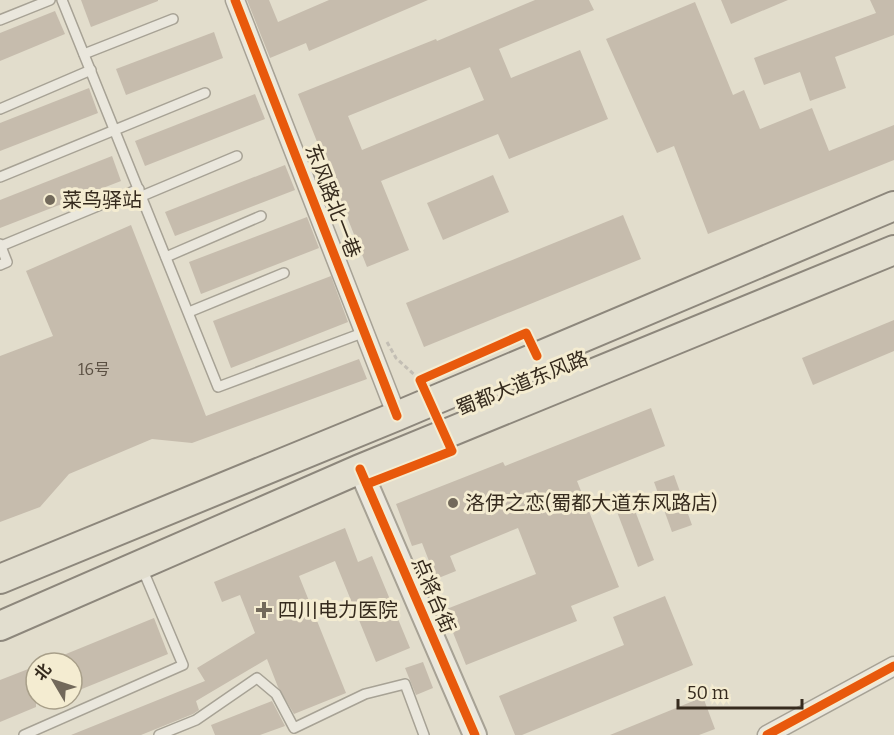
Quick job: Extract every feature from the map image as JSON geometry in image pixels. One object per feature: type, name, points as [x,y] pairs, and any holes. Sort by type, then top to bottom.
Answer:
[{"type":"main road","name":"蜀都大道东风路","points":[[0,579],[397,416],[894,206]]},
{"type":"main road","name":"蜀都大道东风路","points":[[0,626],[360,469],[894,250]]},
{"type":"street","name":"东风路北一巷","points":[[235,0],[397,416]]},
{"type":"street","name":"点将台街","points":[[360,469],[475,735]]},
{"type":"street","points":[[767,735],[894,666]]},
{"type":"lane","points":[[0,20],[50,0]]},
{"type":"lane","points":[[63,0],[218,387],[365,332]]},
{"type":"lane","points":[[84,54],[173,19]]},
{"type":"lane","points":[[0,109],[91,70]]},
{"type":"lane","points":[[0,177],[205,93]]},
{"type":"lane","points":[[0,265],[7,262],[0,245],[237,156]]},
{"type":"lane","points":[[166,257],[261,216]]},
{"type":"lane","points":[[189,312],[284,273]]},
{"type":"lane","points":[[24,735],[183,665],[140,565]]},
{"type":"lane","points":[[159,735],[196,720],[257,678],[276,694],[294,728],[364,694],[405,684],[424,735]]},
{"type":"path","points":[[388,341],[396,358],[420,380],[424,390]]},
{"type":"path","points":[[420,380],[430,376]]},
{"type":"building","points":[[81,0],[158,0],[158,1],[91,27]]},
{"type":"building","points":[[247,0],[269,0],[278,22],[329,0],[428,0],[309,51],[306,43],[270,58]]},
{"type":"building","points":[[535,0],[589,0],[594,10],[499,49],[511,78],[580,50],[608,119],[509,159],[498,134],[381,181],[409,250],[367,267],[298,94],[436,39],[437,41]],"holes":[[[470,67],[484,100],[362,150],[348,116]]]},
{"type":"building","points":[[721,0],[788,0],[731,24]]},
{"type":"building","points":[[870,0],[894,0],[894,35],[835,57],[846,88],[810,101],[800,72],[764,85],[754,58],[876,13]]},
{"type":"building","points":[[695,2],[733,95],[744,90],[760,129],[812,108],[829,151],[894,125],[894,160],[708,234],[674,146],[657,153],[606,39]]},
{"type":"building","points":[[55,11],[65,34],[0,61],[0,33]]},
{"type":"building","points":[[214,32],[223,58],[126,95],[116,69]]},
{"type":"building","points":[[89,88],[98,113],[0,151],[0,123]]},
{"type":"building","points":[[255,94],[265,119],[145,166],[135,141]]},
{"type":"building","points":[[112,156],[121,181],[0,228],[0,200]]},
{"type":"building","points":[[285,165],[295,190],[175,236],[165,212]]},
{"type":"building","points":[[493,175],[509,212],[443,240],[427,203]]},
{"type":"building","points":[[623,215],[641,259],[424,347],[406,303]]},
{"type":"building","points":[[307,217],[319,248],[201,294],[189,262]]},
{"type":"building","points":[[131,225],[206,416],[359,359],[367,379],[192,443],[152,439],[69,474],[40,507],[0,522],[0,356],[53,336],[26,271]]},
{"type":"building","points":[[331,276],[348,322],[231,368],[213,321]]},
{"type":"building","points":[[894,320],[894,351],[813,385],[802,358]]},
{"type":"building","points":[[651,408],[665,446],[577,481],[619,587],[571,606],[577,621],[466,665],[444,610],[536,574],[518,528],[450,556],[456,571],[436,579],[422,543],[412,546],[396,504],[503,462],[505,466]]},
{"type":"building","points":[[674,475],[692,525],[672,532],[654,482]]},
{"type":"building","points":[[627,490],[654,560],[638,567],[611,496]]},
{"type":"building","points":[[345,528],[358,562],[372,556],[410,648],[376,662],[335,561],[299,576],[346,693],[294,714],[278,687],[267,659],[196,701],[199,710],[193,714],[141,735],[71,735],[205,681],[197,668],[255,633],[240,595],[222,602],[214,582]]},
{"type":"building","points":[[665,596],[693,665],[522,735],[515,735],[499,696],[624,645],[613,617]]},
{"type":"building","points":[[154,618],[168,654],[84,688],[84,651],[73,651]]},
{"type":"building","points":[[423,662],[433,688],[416,695],[405,668]]},
{"type":"building","points":[[24,671],[24,711],[26,711],[0,722],[0,680]]},
{"type":"building","points":[[703,697],[715,729],[699,735],[610,735]]},
{"type":"building","points":[[272,701],[285,726],[260,735],[215,735],[211,725]]},
{"type":"cycle path","points":[[235,0],[397,416]]},
{"type":"cycle path","points":[[367,484],[452,451],[420,380],[526,333],[537,356]]},
{"type":"cycle path","points":[[360,469],[475,735]]},
{"type":"cycle path","points":[[767,735],[894,666]]},
{"type":"place","name":"菜鸟驿站","points":[[50,200]]},
{"type":"place","name":"洛伊之恋(蜀都大道东风路店)","points":[[453,503]]},
{"type":"place","name":"四川电力医院","points":[[264,610]]}]
